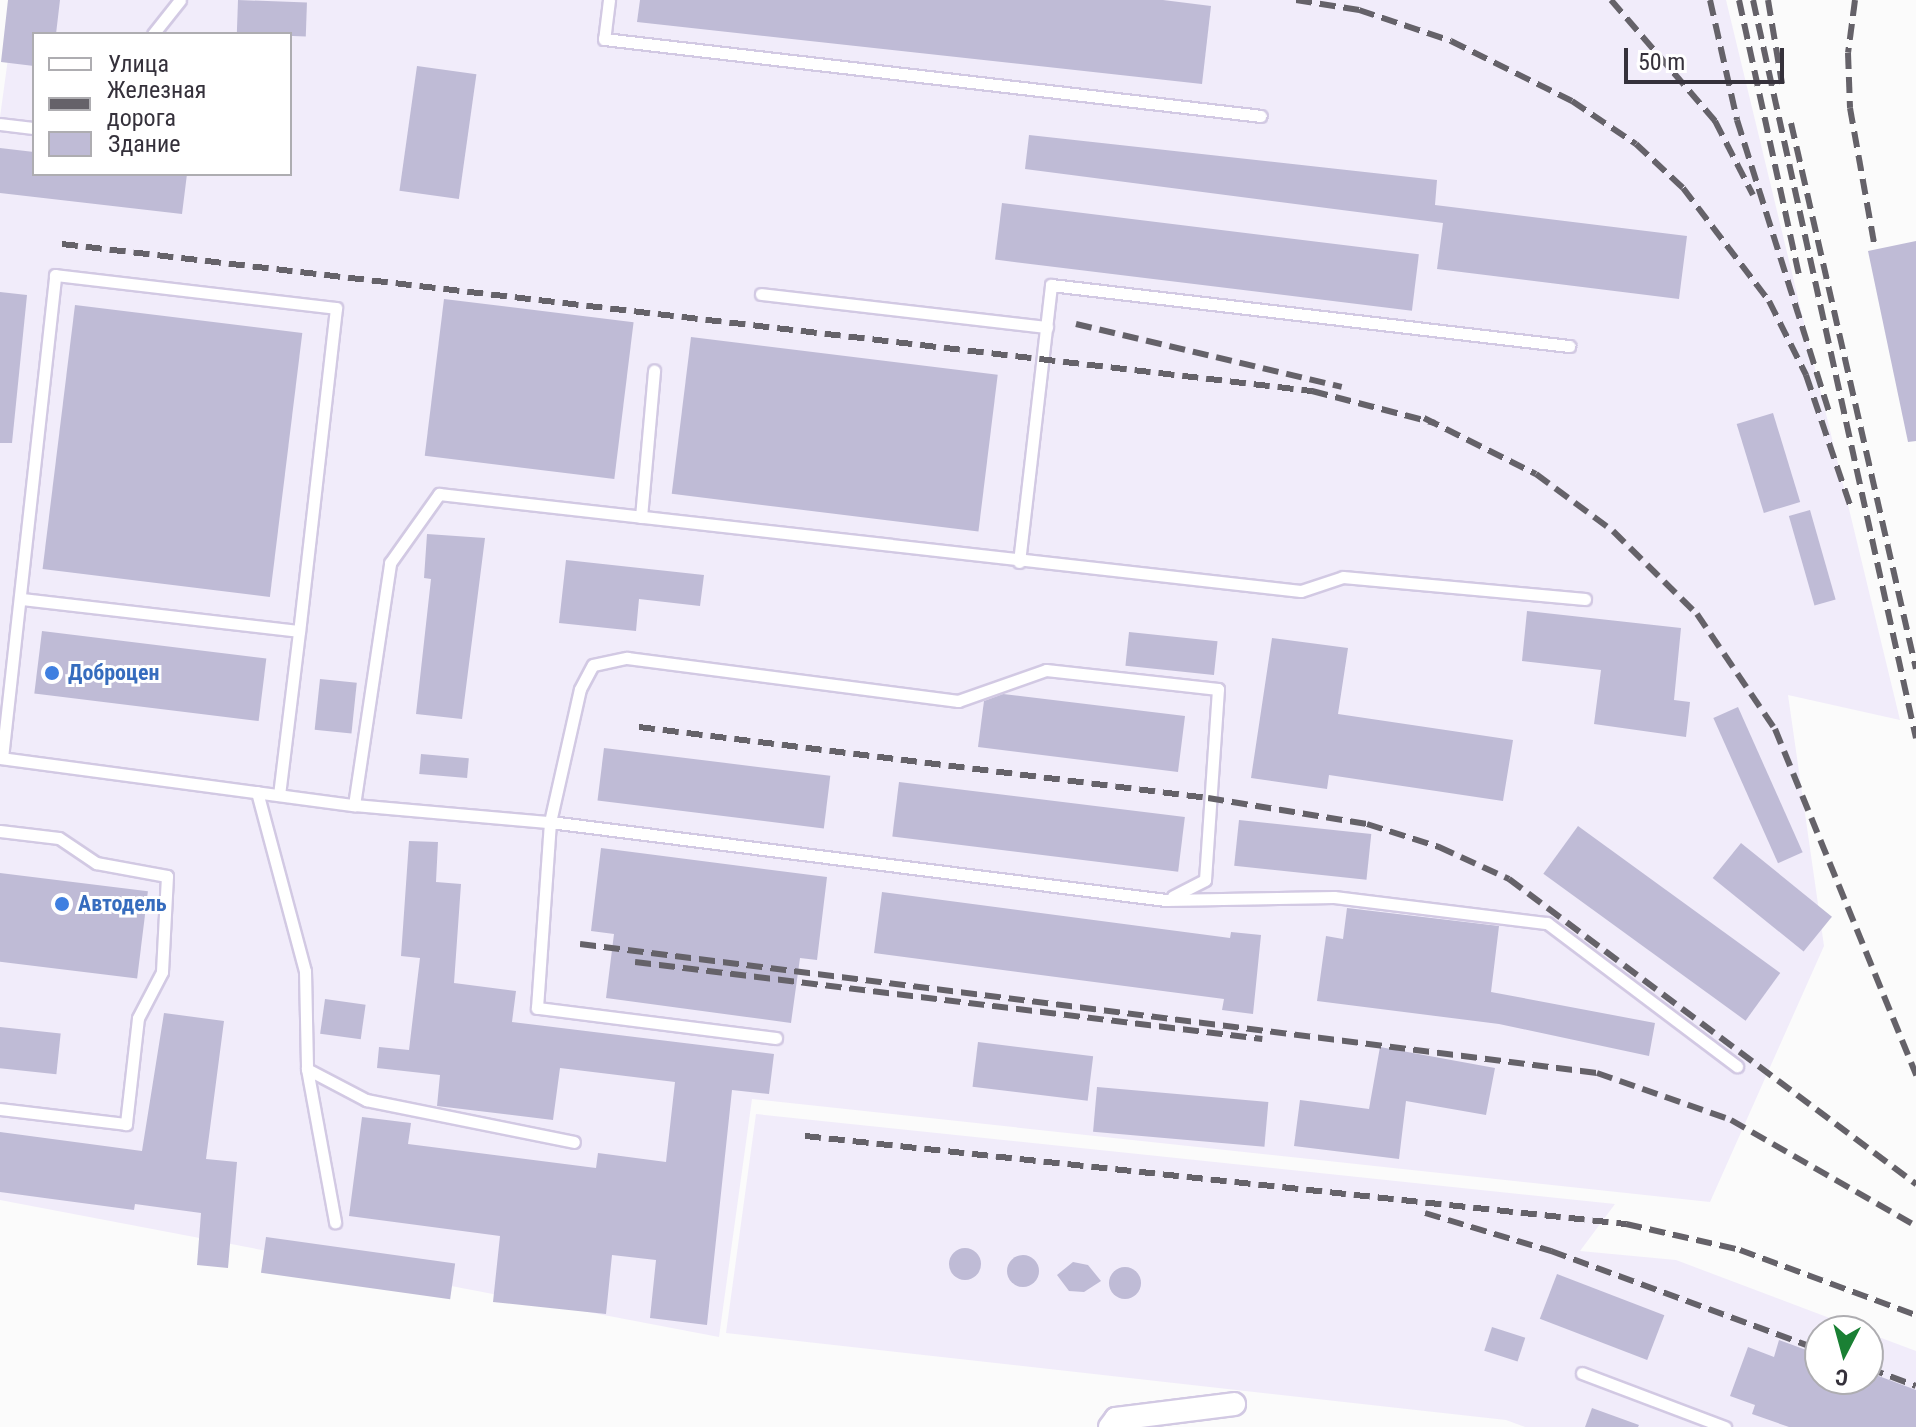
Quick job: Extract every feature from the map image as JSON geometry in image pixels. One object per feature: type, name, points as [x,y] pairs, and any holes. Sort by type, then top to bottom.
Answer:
[{"type":"street","points":[[1110,1427],[1116,1419],[1234,1404]]},
{"type":"lane","points":[[155,32],[180,0]]},
{"type":"lane","points":[[609,0],[604,39],[1261,116]]},
{"type":"lane","points":[[0,124],[32,128]]},
{"type":"lane","points":[[279,795],[336,308],[55,275],[1,758],[354,805],[550,822],[1166,900],[1334,897],[1547,923],[1737,1066]]},
{"type":"lane","points":[[1019,562],[1051,285],[1569,346]]},
{"type":"lane","points":[[761,294],[1047,327]]},
{"type":"lane","points":[[641,517],[654,371]]},
{"type":"lane","points":[[354,805],[390,563],[439,494],[1019,562],[1301,591],[1343,577],[1585,599]]},
{"type":"lane","points":[[21,599],[299,631]]},
{"type":"lane","points":[[776,1038],[537,1008],[550,822],[580,689],[593,665],[627,658],[958,701],[1046,670],[1218,689],[1205,880],[1166,900]]},
{"type":"lane","points":[[257,792],[305,971],[307,1069],[335,1222]]},
{"type":"lane","points":[[0,831],[59,838],[96,863],[167,876],[162,972],[138,1018],[126,1124],[0,1109]]},
{"type":"lane","points":[[307,1069],[366,1100],[574,1142]]},
{"type":"lane","points":[[1582,1373],[1725,1427]]},
{"type":"shaded area","points":[[16,0],[1726,0],[1900,720],[1788,695],[1824,946],[1710,1202],[752,1099],[719,1337],[0,1200],[0,117]]},
{"type":"shaded area","points":[[756,1114],[1615,1204],[1580,1251],[1676,1260],[1822,1315],[1804,1315],[1804,1395],[1884,1395],[1884,1339],[1916,1351],[1916,1427],[1525,1427],[1506,1420],[726,1333]]},
{"type":"building","points":[[8,0],[60,0],[56,32],[32,32],[32,66],[1,62]]},
{"type":"building","points":[[238,0],[307,2],[306,36],[292,36],[292,32],[237,32]]},
{"type":"building","points":[[640,0],[1163,0],[1211,6],[1202,84],[637,22]]},
{"type":"building","points":[[417,66],[476,74],[459,199],[399,191]]},
{"type":"building","points":[[1029,135],[1437,180],[1435,205],[1687,236],[1679,299],[1437,269],[1443,223],[1025,169]]},
{"type":"building","points":[[0,148],[32,152],[32,176],[187,176],[182,214],[0,193]]},
{"type":"building","points":[[1002,203],[1419,254],[1412,311],[995,260]]},
{"type":"building","points":[[1916,241],[1916,441],[1908,442],[1868,251]]},
{"type":"building","points":[[0,292],[27,295],[12,443],[0,443]]},
{"type":"building","points":[[444,299],[634,322],[614,479],[425,456]]},
{"type":"building","points":[[75,305],[302,333],[270,597],[43,569]]},
{"type":"building","points":[[691,337],[998,375],[978,531],[672,494]]},
{"type":"building","points":[[1773,413],[1800,502],[1764,513],[1737,424]]},
{"type":"building","points":[[1810,510],[1836,599],[1814,605],[1789,516]]},
{"type":"building","points":[[427,534],[485,538],[462,719],[416,714],[431,579],[424,578]]},
{"type":"building","points":[[566,560],[704,575],[700,606],[639,599],[636,631],[559,623]]},
{"type":"building","points":[[1527,611],[1681,628],[1674,700],[1690,702],[1686,737],[1594,724],[1601,670],[1522,661]]},
{"type":"building","points":[[42,631],[266,659],[259,721],[34,694]]},
{"type":"building","points":[[1129,632],[1218,641],[1214,675],[1125,666]]},
{"type":"building","points":[[1272,638],[1348,648],[1338,714],[1513,740],[1503,801],[1329,775],[1327,789],[1251,778]]},
{"type":"building","points":[[320,679],[357,683],[351,734],[315,730]]},
{"type":"building","points":[[1003,694],[1185,716],[1178,772],[978,747],[984,701]]},
{"type":"building","points":[[1738,707],[1803,852],[1778,863],[1713,718]]},
{"type":"building","points":[[604,748],[830,776],[824,828],[598,801]]},
{"type":"building","points":[[421,754],[469,758],[467,778],[419,774]]},
{"type":"building","points":[[899,782],[1185,817],[1178,872],[892,837]]},
{"type":"building","points":[[1239,820],[1371,834],[1366,880],[1234,866]]},
{"type":"building","points":[[1578,826],[1780,973],[1746,1021],[1543,874]]},
{"type":"building","points":[[409,841],[438,842],[436,882],[461,884],[454,983],[516,991],[512,1022],[774,1054],[769,1094],[732,1090],[707,1325],[650,1318],[656,1260],[612,1255],[606,1314],[493,1302],[500,1236],[349,1216],[362,1117],[411,1123],[408,1144],[596,1168],[598,1153],[666,1162],[675,1082],[560,1068],[553,1120],[437,1106],[440,1075],[377,1068],[379,1047],[409,1050],[420,958],[401,956]]},
{"type":"building","points":[[1741,843],[1832,917],[1804,952],[1713,878]]},
{"type":"building","points":[[601,848],[827,877],[817,960],[800,958],[791,1023],[606,998],[614,934],[591,931]]},
{"type":"building","points":[[0,873],[148,891],[137,979],[0,962]]},
{"type":"building","points":[[882,892],[1230,938],[1231,932],[1261,935],[1253,1014],[1222,1010],[1224,999],[874,953]]},
{"type":"building","points":[[1347,908],[1499,926],[1491,992],[1655,1023],[1649,1056],[1499,1024],[1317,1001],[1326,936],[1343,939]]},
{"type":"building","points":[[325,999],[366,1005],[361,1039],[320,1034]]},
{"type":"building","points":[[164,1013],[224,1021],[206,1159],[237,1162],[228,1268],[197,1265],[201,1213],[135,1204],[134,1210],[0,1192],[0,1132],[142,1151]]},
{"type":"building","points":[[0,1027],[61,1033],[56,1074],[0,1068]]},
{"type":"building","points":[[978,1042],[1093,1056],[1088,1101],[973,1087]]},
{"type":"building","points":[[1380,1047],[1495,1068],[1486,1115],[1406,1101],[1399,1159],[1294,1146],[1300,1100],[1369,1109]]},
{"type":"building","points":[[1097,1087],[1268,1102],[1264,1147],[1093,1132]]},
{"type":"building","points":[[266,1237],[455,1264],[450,1299],[261,1273]]},
{"type":"building","points":[[965,1248],[976,1253],[981,1264],[976,1275],[965,1280],[954,1275],[949,1264],[954,1253]]},
{"type":"building","points":[[1023,1255],[1035,1259],[1039,1271],[1035,1283],[1023,1287],[1011,1283],[1007,1271],[1011,1259]]},
{"type":"building","points":[[1073,1262],[1088,1265],[1101,1281],[1084,1292],[1069,1291],[1057,1275]]},
{"type":"building","points":[[1125,1267],[1137,1271],[1141,1283],[1137,1295],[1125,1299],[1113,1295],[1109,1283],[1113,1271]]},
{"type":"building","points":[[1557,1274],[1664,1315],[1647,1360],[1540,1319]]},
{"type":"building","points":[[1492,1327],[1525,1338],[1518,1362],[1484,1351]]},
{"type":"building","points":[[1779,1340],[1804,1349],[1804,1395],[1884,1395],[1884,1378],[1916,1390],[1916,1427],[1789,1427],[1752,1414],[1755,1405],[1730,1396],[1748,1347],[1774,1357]]},
{"type":"building","points":[[1592,1408],[1639,1425],[1585,1427]]},
{"type":"railway","points":[[1296,0],[1359,10],[1451,41],[1572,101],[1636,144],[1683,188],[1769,301],[1806,375],[1851,508]]},
{"type":"railway","points":[[1611,0],[1715,121],[1753,195]]},
{"type":"railway","points":[[1710,0],[1737,120],[1830,415]]},
{"type":"railway","points":[[1739,0],[1800,279]]},
{"type":"railway","points":[[1753,0],[1916,738]]},
{"type":"railway","points":[[1768,0],[1782,84]]},
{"type":"railway","points":[[1855,0],[1848,53],[1850,108],[1875,249]]},
{"type":"railway","points":[[1791,123],[1916,669]]},
{"type":"railway","points":[[62,244],[1312,391],[1435,423]]},
{"type":"railway","points":[[1076,324],[1342,387]]},
{"type":"railway","points":[[1424,418],[1536,474],[1613,531],[1697,614],[1775,729],[1916,1075]]},
{"type":"railway","points":[[639,727],[1208,798],[1367,824],[1439,847],[1509,879],[1916,1184]]},
{"type":"railway","points":[[580,944],[1597,1073],[1731,1120],[1916,1226]]},
{"type":"railway","points":[[635,962],[1262,1039]]},
{"type":"railway","points":[[805,1136],[1626,1224],[1740,1250],[1916,1315]]},
{"type":"railway","points":[[1425,1213],[1551,1251],[1804,1344]]},
{"type":"railway","points":[[1884,1374],[1916,1386]]},
{"type":"place","name":"Доброцен","points":[[52,673]]},
{"type":"place","name":"Автодель","points":[[62,904]]}]
